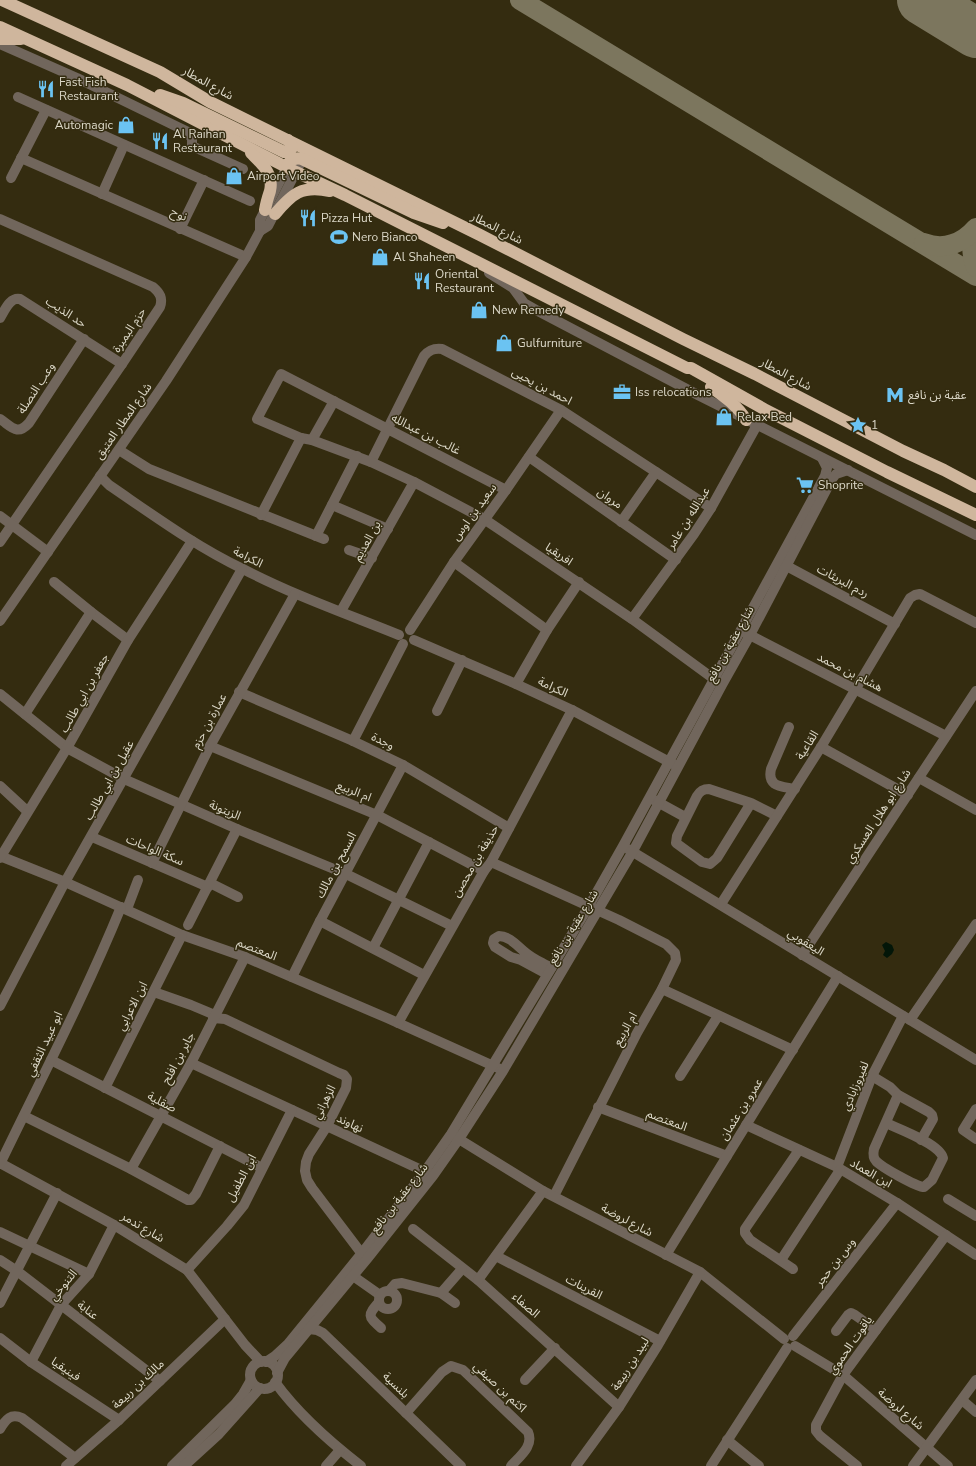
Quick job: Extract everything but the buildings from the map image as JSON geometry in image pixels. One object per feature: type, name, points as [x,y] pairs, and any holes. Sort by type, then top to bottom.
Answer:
[{"type":"highway","name":"شارع المطار","points":[[2,0],[160,72],[210,102],[288,140],[304,154],[426,218],[480,236],[976,487]]},
{"type":"highway","points":[[0,27],[127,85],[240,142],[291,170],[345,194],[687,368],[699,379],[732,401],[751,422]]},
{"type":"highway","points":[[0,39],[27,40]]},
{"type":"highway","points":[[127,85],[183,103],[285,152],[288,152],[292,148],[288,140]]},
{"type":"highway","points":[[240,142],[263,165],[270,176],[270,212]]},
{"type":"highway","points":[[291,170],[289,163],[292,159],[304,154]]},
{"type":"highway","points":[[270,212],[293,195],[303,190],[323,190],[345,194]]},
{"type":"highway","points":[[687,368],[691,368],[764,409],[975,515]]},
{"type":"street","points":[[0,44],[77,78],[188,132],[192,139],[192,146],[243,169]]},
{"type":"street","points":[[18,97],[250,201]]},
{"type":"street","points":[[11,178],[46,110]]},
{"type":"street","points":[[102,194],[124,145]]},
{"type":"street","name":"نوح","points":[[21,158],[246,257]]},
{"type":"street","name":"شارع المطار العتيق","points":[[0,621],[166,381],[246,257],[260,231],[260,220],[270,212],[291,170]]},
{"type":"street","points":[[180,229],[204,180]]},
{"type":"street","name":"حزم البمبرة","points":[[0,219],[153,287],[161,296],[160,307],[0,542]]},
{"type":"street","points":[[483,264],[486,271],[513,288],[524,303],[529,306],[751,422],[806,448],[822,458],[976,535]]},
{"type":"street","name":"حد الذيب","points":[[0,318],[12,300],[15,298],[20,299],[122,364]]},
{"type":"street","name":"وعب النصلة","points":[[0,419],[12,428],[19,430],[23,429],[29,423],[84,339]]},
{"type":"street","name":"احمد بن يحيى","points":[[388,429],[424,356],[432,349],[442,349],[561,410],[710,508]]},
{"type":"street","name":"غالب بن عبدالله","points":[[257,419],[281,374],[506,490]]},
{"type":"street","points":[[312,440],[334,401]]},
{"type":"street","name":"سعيد بن اوس","points":[[412,635],[454,562],[561,410]]},
{"type":"street","name":"افريقيا","points":[[257,419],[301,438],[312,440],[371,462],[414,482],[484,519],[632,619],[717,682]]},
{"type":"street","name":"عبدالله بن عامر","points":[[632,619],[676,560],[710,508],[751,422]]},
{"type":"street","points":[[371,462],[388,429]]},
{"type":"street","points":[[261,515],[301,438]]},
{"type":"street","points":[[118,450],[149,469],[320,538],[332,505],[357,456]]},
{"type":"street","name":"مروان","points":[[529,457],[676,560]]},
{"type":"street","name":"شارع عقبة بن نافع","points":[[783,564],[826,472],[825,463],[822,458]]},
{"type":"street","name":"شارع عقبة بن نافع","points":[[264,1362],[275,1356],[288,1344],[364,1256],[429,1173],[503,1071],[593,908],[623,846],[668,762],[746,633],[783,564],[832,479],[836,474],[848,470]]},
{"type":"street","points":[[621,522],[656,472]]},
{"type":"street","name":"الكرامة","points":[[100,476],[109,485],[192,541],[242,569],[296,594],[341,611],[401,639]]},
{"type":"street","name":"بن العديم","points":[[341,611],[414,482]]},
{"type":"street","points":[[332,505],[388,529]]},
{"type":"street","points":[[0,516],[48,552]]},
{"type":"street","name":"جعفر بن ابي طالب","points":[[0,856],[68,748],[128,640],[192,541]]},
{"type":"street","points":[[349,550],[372,558]]},
{"type":"street","points":[[454,562],[547,630]]},
{"type":"street","name":"ردم البريثات","points":[[783,564],[895,624]]},
{"type":"street","name":"عقيل بن ابي طالب","points":[[0,1006],[65,882],[92,837],[242,569]]},
{"type":"street","points":[[54,582],[128,640]]},
{"type":"street","points":[[516,684],[547,630],[578,582]]},
{"type":"street","name":"عمارة بن حزم","points":[[152,863],[210,746],[239,692],[296,594]]},
{"type":"street","name":"القاعية","points":[[721,904],[821,748],[910,598],[920,594],[976,623]]},
{"type":"street","points":[[25,714],[91,612]]},
{"type":"street","points":[[353,741],[401,639],[402,631],[406,630],[412,635]]},
{"type":"street","name":"هشام بن محمد","points":[[746,633],[946,736]]},
{"type":"street","name":"الكرامة","points":[[412,635],[462,660],[572,710],[678,767]]},
{"type":"street","points":[[437,711],[462,660]]},
{"type":"street","name":"شارع عقبة بن نافع","points":[[455,1137],[493,1066],[549,971],[633,851],[678,767],[717,682]]},
{"type":"street","name":"شارع ابو هلال العسكري","points":[[802,955],[976,691]]},
{"type":"street","name":"وجدة","points":[[239,692],[353,741],[403,765],[509,828]]},
{"type":"street","name":"الزيتونة","points":[[0,694],[68,748],[124,779],[237,830],[346,874],[452,926]]},
{"type":"street","name":"حذيفة بن محصن","points":[[398,1024],[452,926],[484,871],[491,862],[572,710]]},
{"type":"street","points":[[789,726],[770,769],[769,776],[775,785],[795,789]]},
{"type":"street","name":"ام الربيع","points":[[210,746],[377,815],[484,871]]},
{"type":"street","points":[[821,748],[908,795]]},
{"type":"street","name":"السمح بن مالك","points":[[292,977],[403,765]]},
{"type":"street","points":[[919,778],[976,810]]},
{"type":"street","points":[[0,786],[27,811]]},
{"type":"street","points":[[751,803],[717,858],[710,864],[702,862],[676,843],[676,839],[685,817],[699,793],[705,789],[751,803],[777,816]]},
{"type":"street","points":[[649,797],[685,817]]},
{"type":"street","points":[[188,925],[237,830]]},
{"type":"street","name":"سكة الواحات","points":[[92,837],[152,863],[238,897]]},
{"type":"street","points":[[373,948],[429,842]]},
{"type":"street","name":"اليعقوبي","points":[[623,846],[721,904],[802,955],[976,1060]]},
{"type":"street","name":"المعتصم","points":[[0,856],[65,882],[182,935],[245,957],[292,977],[503,1071]]},
{"type":"street","name":"ام الربيع","points":[[491,862],[593,908],[666,944],[674,953],[676,960],[662,989],[598,1107],[554,1196]]},
{"type":"street","name":"ابو عبيد الثقفي","points":[[0,1164],[109,936],[138,880]]},
{"type":"street","points":[[320,921],[424,975]]},
{"type":"street","name":"لفيروزابادي","points":[[781,1260],[839,1168],[871,1079],[906,1018],[976,924]]},
{"type":"street","name":"ابن الاعرابي","points":[[105,1088],[182,935]]},
{"type":"street","points":[[498,936],[504,936],[519,946],[549,971],[511,957],[494,945],[494,939],[498,936]]},
{"type":"street","name":"جابر بن افلح","points":[[131,1168],[191,1063],[245,957]]},
{"type":"street","name":"عمرو بن عثمان","points":[[666,1255],[838,976]]},
{"type":"street","points":[[662,989],[793,1050]]},
{"type":"street","points":[[154,992],[190,1005],[214,1016]]},
{"type":"street","name":"الزهراني","points":[[214,1016],[225,1019],[344,1075],[347,1084],[346,1088],[327,1126],[309,1154],[304,1171],[312,1188],[364,1256]]},
{"type":"street","points":[[680,1076],[718,1016]]},
{"type":"street","name":"صقلية","points":[[51,1060],[262,1168]]},
{"type":"street","name":"نهاوند","points":[[191,1063],[429,1173]]},
{"type":"street","points":[[871,1079],[890,1087],[896,1093],[932,1115],[933,1119],[921,1140]]},
{"type":"street","points":[[886,1123],[921,1140],[940,1152],[943,1158],[932,1180],[924,1187],[920,1187],[880,1165],[874,1158],[874,1149],[886,1123],[896,1093]]},
{"type":"street","name":"المعتصم","points":[[598,1107],[727,1156]]},
{"type":"street","points":[[976,1109],[963,1130],[976,1138]]},
{"type":"street","name":"ابن الطفيل","points":[[187,1270],[244,1205],[292,1110]]},
{"type":"street","points":[[24,1116],[131,1168],[185,1199],[191,1200],[196,1194],[220,1146]]},
{"type":"street","name":"ابن العماد","points":[[746,1125],[839,1168],[897,1203],[976,1255]]},
{"type":"street","name":"شارع لروضة","points":[[455,1137],[543,1191],[700,1272],[790,1342],[843,1375],[948,1466]]},
{"type":"street","points":[[793,1269],[750,1240],[745,1233],[745,1229],[799,1150]]},
{"type":"street","name":"شارع تدمر","points":[[0,1164],[57,1193],[114,1225],[187,1270],[245,1345],[264,1362]]},
{"type":"street","points":[[478,1280],[543,1191]]},
{"type":"street","points":[[0,1303],[57,1193]]},
{"type":"street","points":[[948,1199],[976,1216]]},
{"type":"street","name":"وس بن حجر","points":[[711,1466],[790,1342],[897,1203]]},
{"type":"street","name":"التنوخي","points":[[31,1362],[62,1305],[89,1274],[114,1225]]},
{"type":"street","name":"الصفاء","points":[[413,1229],[462,1269],[478,1280],[619,1407]]},
{"type":"street","points":[[0,1232],[89,1274]]},
{"type":"street","name":"ياقوت الحموي","points":[[857,1466],[820,1436],[816,1431],[816,1425],[843,1375],[946,1235]]},
{"type":"street","name":"شارع عقبة بن نافع","points":[[184,1466],[219,1434],[270,1383],[285,1358],[353,1276],[364,1256]]},
{"type":"street","name":"القرينات","points":[[496,1256],[660,1341]]},
{"type":"street","name":"عنابة","points":[[0,1260],[62,1305],[160,1381]]},
{"type":"street","points":[[442,1293],[462,1269]]},
{"type":"street","name":"لبيد بن ربيعة","points":[[576,1466],[619,1407],[660,1341],[700,1272]]},
{"type":"street","points":[[353,1276],[383,1296]]},
{"type":"street","points":[[381,1328],[371,1318],[370,1312],[395,1284],[402,1283],[442,1293],[455,1303]]},
{"type":"street","points":[[836,1331],[851,1313],[876,1330]]},
{"type":"street","name":"مالك بن ربيعة","points":[[66,1466],[119,1420],[225,1319]]},
{"type":"street","name":"بلنسية","points":[[309,1329],[317,1330],[322,1333],[461,1466]]},
{"type":"street","name":"فينيقيا","points":[[0,1338],[31,1362],[119,1420]]},
{"type":"street","name":"شارع تدمر","points":[[245,1345],[252,1369]]},
{"type":"street","points":[[525,1380],[555,1348]]},
{"type":"street","points":[[270,1383],[274,1366],[264,1362],[256,1364],[250,1374],[253,1384],[270,1383],[340,1450],[361,1466]]},
{"type":"street","name":"اكثم بن صيفي","points":[[406,1413],[442,1372],[451,1366],[457,1367],[468,1375],[528,1432],[530,1443],[511,1466]]},
{"type":"street","points":[[172,1466],[235,1404],[251,1380]]},
{"type":"street","points":[[913,1466],[976,1380]]},
{"type":"street","points":[[962,1400],[976,1412]]},
{"type":"street","points":[[0,1429],[8,1418],[18,1416],[75,1458]]},
{"type":"street","points":[[728,1440],[759,1466]]},
{"type":"street","points":[[326,1466],[340,1450]]},
{"type":"shaded area","points":[[886,942],[892,945],[894,950],[887,958],[883,955],[885,951],[882,945]]},
{"type":"taxiway","points":[[520,0],[976,276]]},
{"type":"taxiway","points":[[924,243],[939,246],[953,244],[965,238],[976,228]]},
{"type":"taxiway","points":[[976,229],[972,248],[976,267]]},
{"type":"runway","points":[[922,0],[976,33]]},
{"type":"place","name":"Fast Fish Restaurant","points":[[46,89]]},
{"type":"place","name":"Automagic","points":[[126,125]]},
{"type":"place","name":"Al Raihan Restaurant","points":[[160,141]]},
{"type":"place","name":"Airport Video","points":[[234,176]]},
{"type":"place","name":"Pizza Hut","points":[[308,218]]},
{"type":"place","name":"Nero Bianco","points":[[339,237]]},
{"type":"place","name":"Al Shaheen","points":[[380,257]]},
{"type":"place","name":"Oriental Restaurant","points":[[422,281]]},
{"type":"place","name":"New Remedy","points":[[479,310]]},
{"type":"place","name":"Gulfurniture","points":[[504,343]]},
{"type":"place","name":"Iss relocations","points":[[622,392]]},
{"type":"place","name":"عقبة بن نافع","points":[[895,395]]},
{"type":"place","name":"Relax Bed","points":[[724,417]]},
{"type":"place","name":"1","points":[[858,425]]},
{"type":"place","name":"Shoprite","points":[[805,485]]}]
